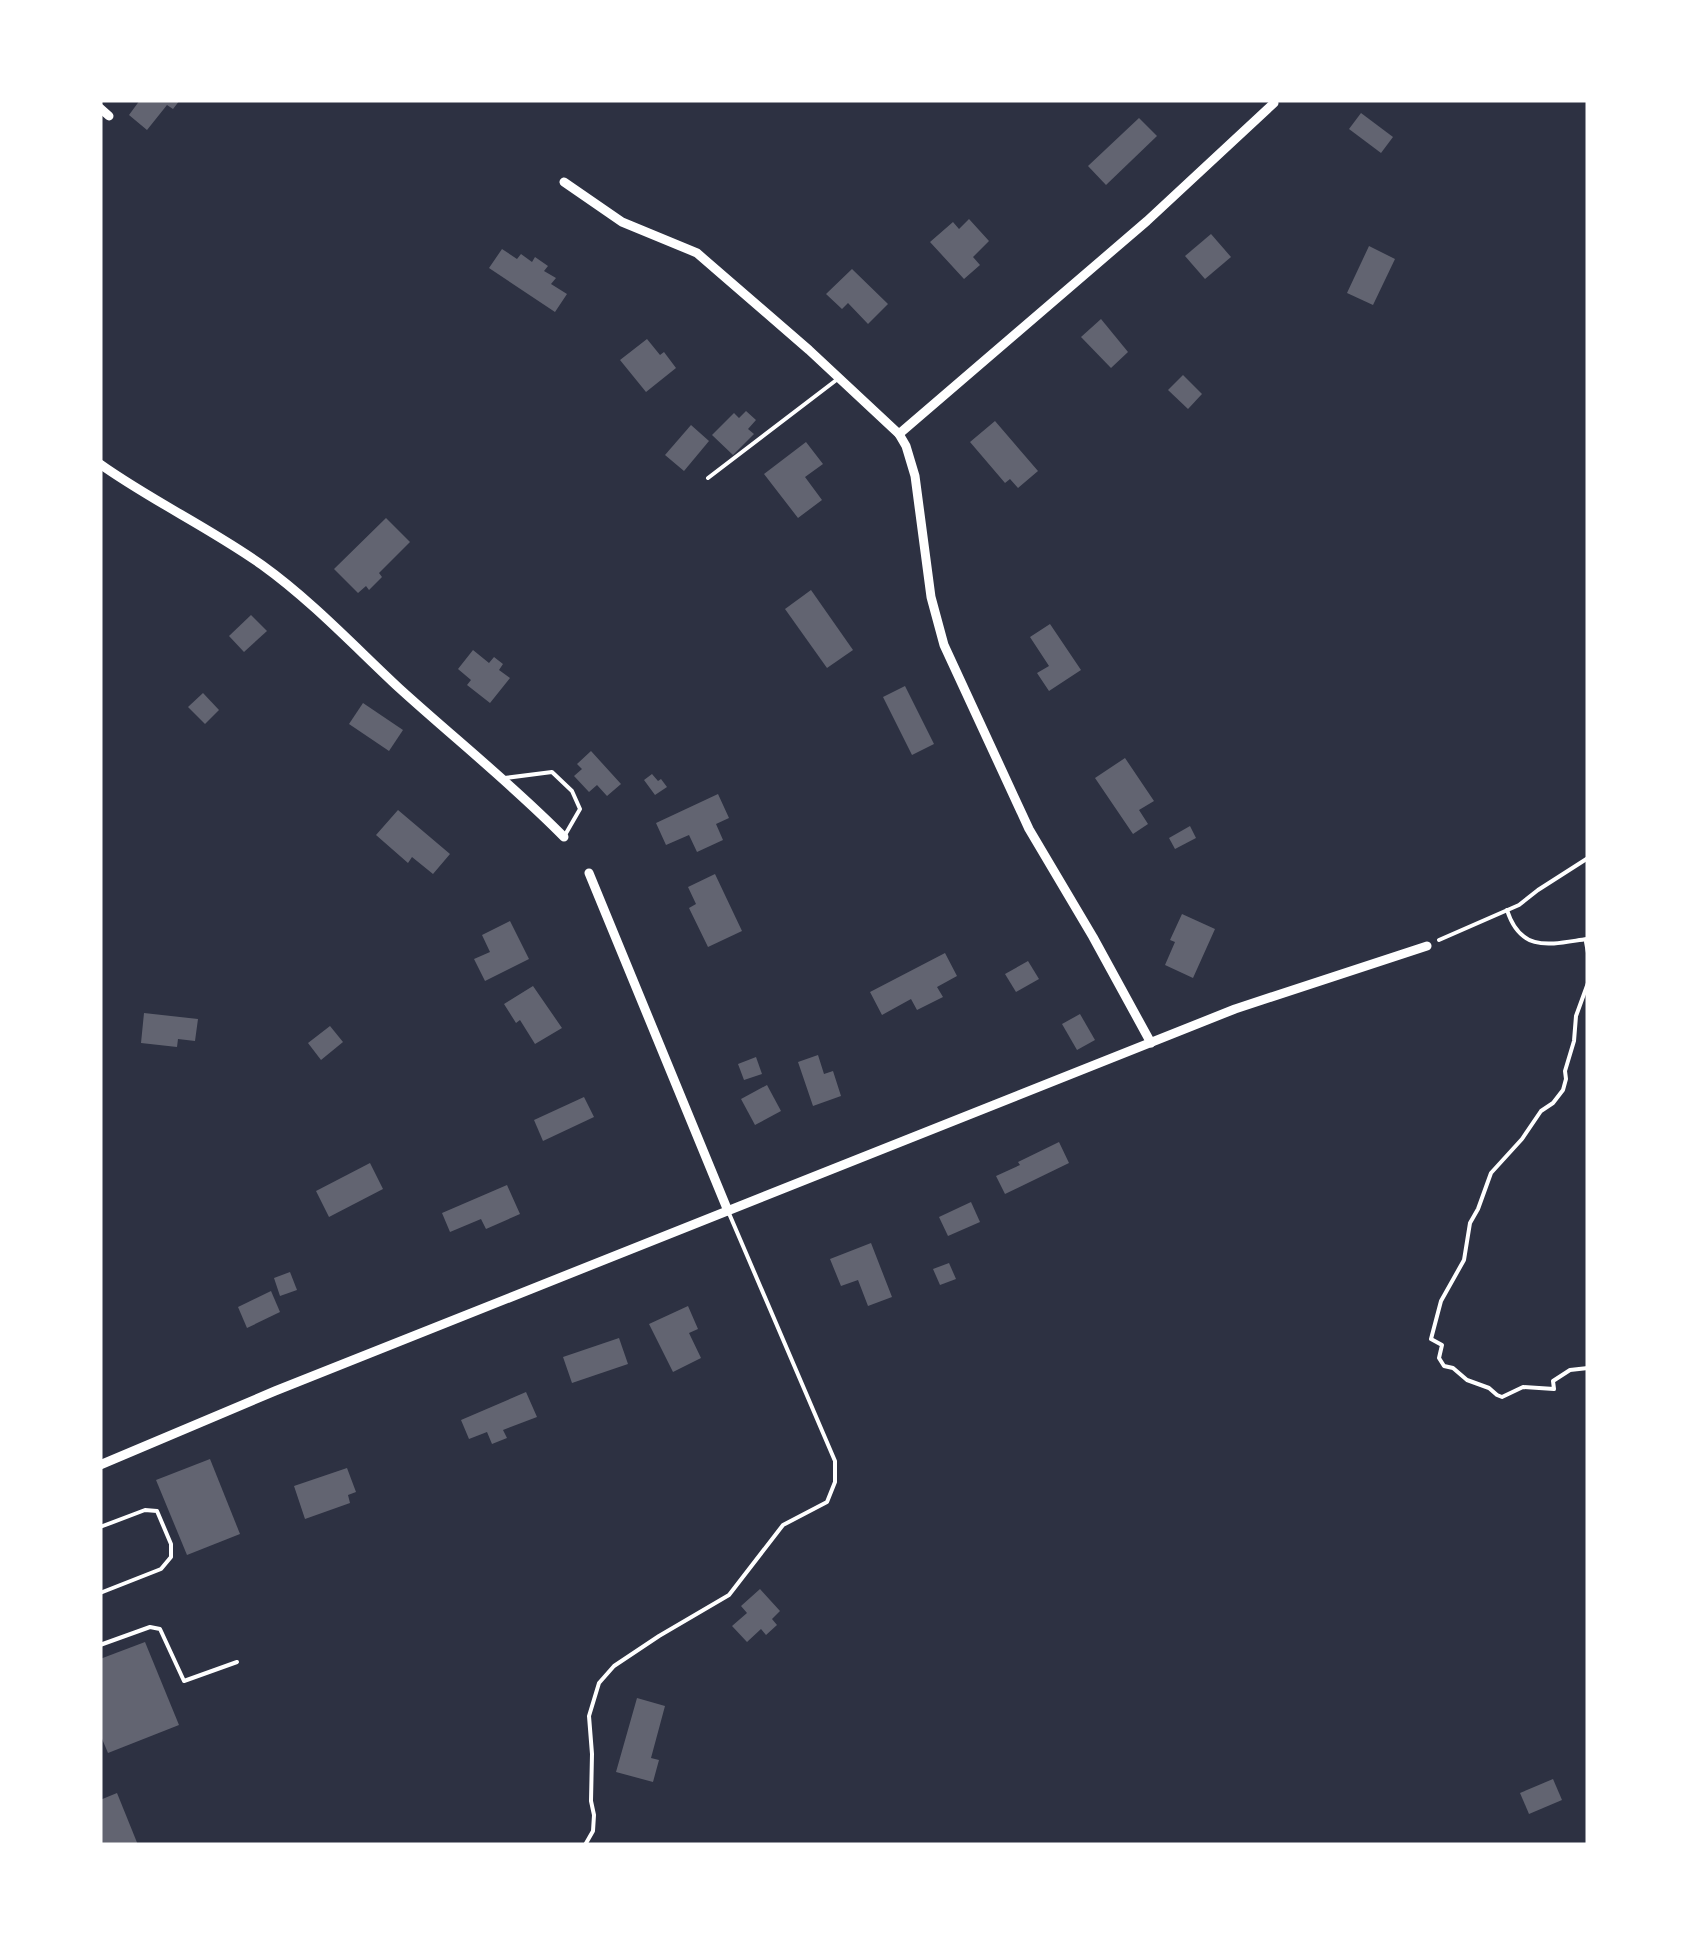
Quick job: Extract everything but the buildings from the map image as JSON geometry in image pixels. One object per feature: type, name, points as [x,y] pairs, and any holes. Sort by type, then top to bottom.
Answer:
[{"type":"street","points":[[899,434],[1147,221],[1274,103]]},
{"type":"street","points":[[100,108],[109,116]]},
{"type":"street","points":[[564,182],[622,222],[697,253],[899,434],[915,476],[931,597],[944,645],[1029,829],[1151,1043]]},
{"type":"street","points":[[100,464],[265,567],[564,837]]},
{"type":"street","points":[[589,873],[728,1211]]},
{"type":"street","points":[[100,1464],[1234,1009],[1428,946]]},
{"type":"lane","points":[[708,478],[839,378]]},
{"type":"lane","points":[[500,778],[552,772],[572,791],[580,809],[564,837]]},
{"type":"lane","points":[[585,1845],[594,1831],[589,1716],[599,1682],[614,1666],[729,1595],[782,1525],[828,1502],[835,1482],[834,1461],[728,1211]]},
{"type":"lane","points":[[100,1527],[144,1510],[156,1510],[171,1544],[171,1557],[161,1569],[100,1593]]},
{"type":"lane","points":[[100,1645],[150,1627],[160,1630],[184,1681],[237,1662]]},
{"type":"path","points":[[1428,946],[1507,910],[1588,858]]},
{"type":"path","points":[[1507,910],[1514,927],[1534,943],[1549,945],[1588,938],[1588,953]]},
{"type":"path","points":[[1588,982],[1576,1016],[1564,1090],[1496,1164],[1485,1184],[1470,1224],[1464,1260],[1441,1301],[1431,1338],[1442,1345],[1439,1358],[1444,1366],[1489,1388],[1496,1396],[1524,1387],[1554,1389],[1553,1381],[1570,1370],[1588,1368]]},
{"type":"path","points":[[1576,1016],[1588,1010]]}]
